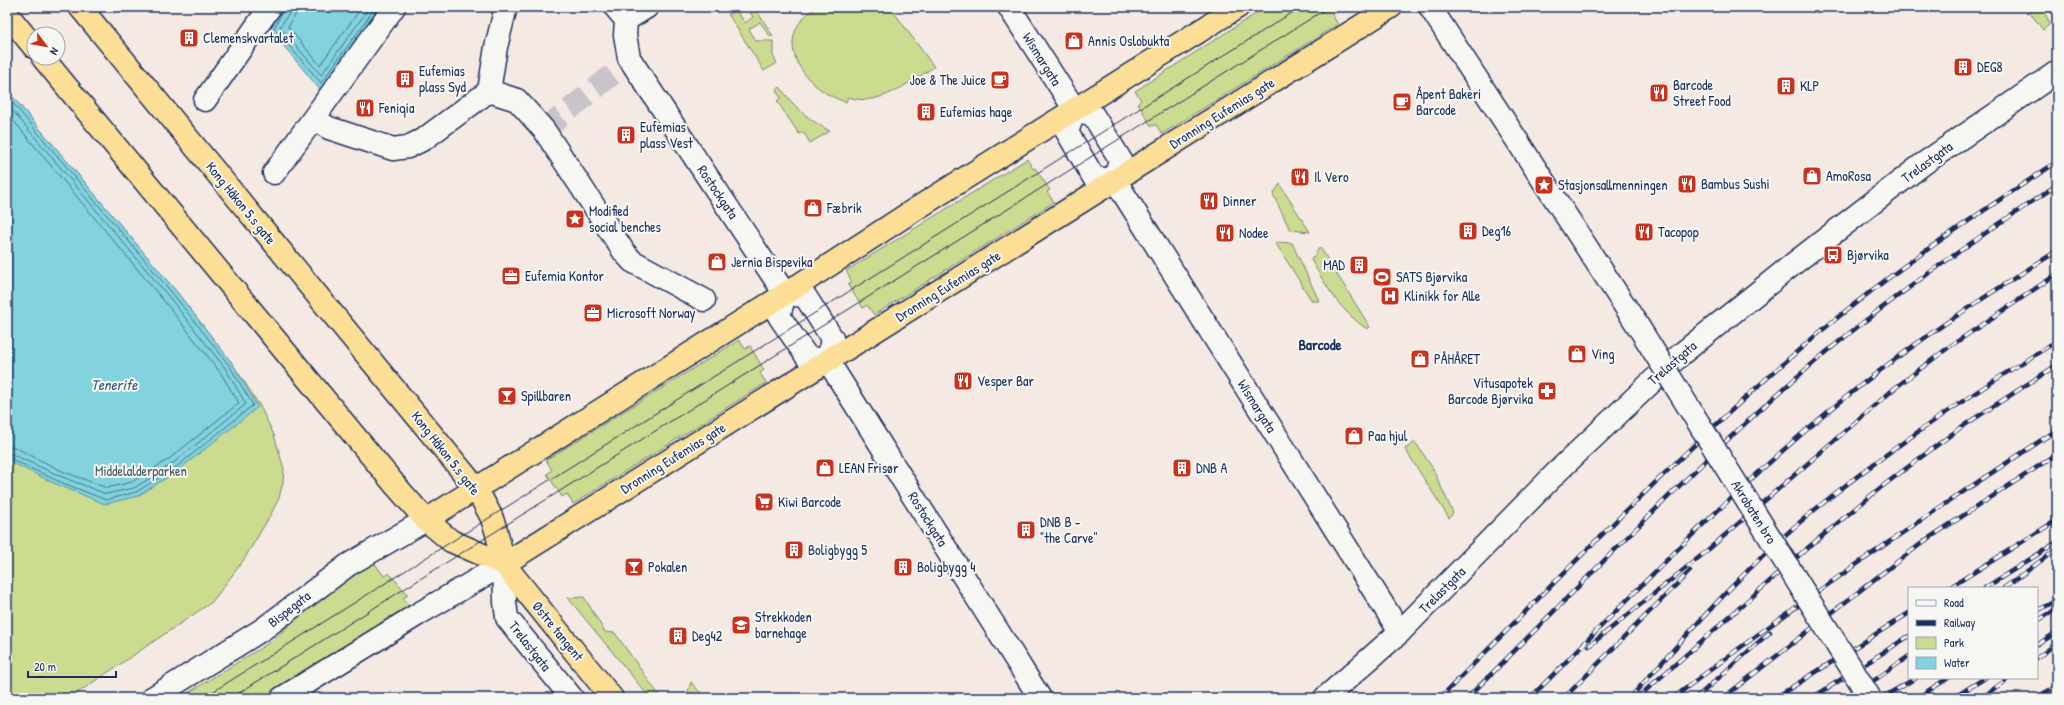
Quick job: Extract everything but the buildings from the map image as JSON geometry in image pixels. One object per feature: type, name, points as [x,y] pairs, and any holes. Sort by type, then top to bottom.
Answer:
[{"type":"highway","name":"Kong Håkon 5.s gate","points":[[80,7],[476,488],[494,523],[504,564]]},
{"type":"highway","points":[[426,520],[785,294],[911,212],[1238,7]]},
{"type":"highway","name":"Dronning Eufemias gate","points":[[504,564],[1391,7]]},
{"type":"highway","points":[[7,14],[26,37]]},
{"type":"highway","points":[[50,66],[396,486],[426,520],[451,541],[504,564]]},
{"type":"highway","name":"Østre tangent","points":[[504,564],[612,698]]},
{"type":"street","points":[[205,100],[270,7]]},
{"type":"street","points":[[274,173],[394,7]]},
{"type":"street","points":[[314,118],[329,128],[393,149],[408,147],[424,139],[489,91],[496,47],[506,7]]},
{"type":"street","points":[[620,14],[647,7]]},
{"type":"street","name":"Wismargata","points":[[1009,7],[1075,110]]},
{"type":"street","name":"Akrobaten bro","points":[[1430,7],[1638,326],[1870,698]]},
{"type":"street","name":"Rostockgata","points":[[620,14],[629,58],[626,68],[785,294]]},
{"type":"street","name":"Trelastgata","points":[[1325,698],[1400,632],[1559,470],[1680,355],[1797,261],[1923,164],[2057,72]]},
{"type":"street","points":[[489,91],[518,100],[544,130],[624,252],[632,261],[704,300]]},
{"type":"street","points":[[1075,110],[1093,115],[1120,159],[1116,180],[1094,178],[1067,132],[1075,110]]},
{"type":"street","name":"Wismargata","points":[[1116,180],[1400,632]]},
{"type":"street","points":[[785,294],[806,296],[824,324],[832,338],[828,361],[807,356],[779,316],[785,294]]},
{"type":"street","name":"Rostockgata","points":[[828,361],[1040,698]]},
{"type":"street","name":"Bispegata","points":[[152,698],[263,628],[348,565],[426,520]]},
{"type":"street","points":[[282,698],[420,612],[504,564]]},
{"type":"street","name":"Trelastgata","points":[[504,564],[504,602],[507,618],[572,698]]},
{"type":"green space","points":[[817,7],[890,7],[934,67],[904,86],[882,96],[871,99],[848,97],[846,102],[831,96],[805,75],[797,62],[793,48],[795,33],[802,19]]},
{"type":"green space","points":[[1266,7],[1341,8],[1332,15],[1338,24],[1162,134],[1156,125],[1151,126],[1138,103],[1141,100],[1135,91]]},
{"type":"green space","points":[[2026,7],[2042,7],[2050,24],[2043,30]]},
{"type":"green space","points":[[755,8],[773,36],[770,36],[760,22],[749,29],[756,41],[773,41],[773,56],[777,63],[764,71],[728,14],[736,10],[745,23],[753,17],[750,12]]},
{"type":"green space","points":[[780,87],[802,112],[816,123],[830,131],[810,143],[803,132],[799,134],[777,101],[781,98],[776,90]]},
{"type":"green space","name":"Middelalderparken","points":[[7,90],[176,291],[232,363],[260,406],[274,435],[284,469],[283,482],[279,498],[270,516],[243,561],[212,602],[70,698],[7,698]]},
{"type":"green space","points":[[1027,159],[1050,190],[1047,192],[1054,202],[874,315],[867,305],[863,308],[848,285],[852,282],[846,271]]},
{"type":"green space","points":[[1280,184],[1310,232],[1290,230],[1273,194]]},
{"type":"green space","points":[[1275,242],[1292,243],[1319,301],[1312,301]]},
{"type":"green space","points":[[1320,247],[1370,327],[1367,329],[1357,322],[1335,298],[1311,260]]},
{"type":"green space","points":[[739,340],[745,349],[750,346],[764,370],[760,373],[766,383],[573,504],[567,494],[562,497],[547,474],[552,470],[546,460]]},
{"type":"green space","points":[[1415,442],[1432,467],[1453,513],[1449,518],[1405,449]]},
{"type":"green space","points":[[373,561],[384,576],[389,573],[408,595],[403,598],[410,607],[265,698],[180,698],[272,641],[326,592]]},
{"type":"green space","points":[[584,597],[605,632],[615,633],[661,698],[650,698],[568,598]]},
{"type":"green space","points":[[691,682],[705,698],[693,698],[688,692]]},
{"type":"water","points":[[282,7],[381,7],[321,91],[268,27]]},
{"type":"water","name":"Tenerife","points":[[7,90],[176,291],[232,363],[258,407],[177,471],[138,496],[105,504],[56,484],[7,460]]},
{"type":"tunnel","points":[[544,130],[617,71]]},
{"type":"tram line","points":[[203,698],[1301,7]]},
{"type":"tram line","points":[[231,698],[1329,7]]},
{"type":"railway","points":[[1440,698],[1666,472],[1712,428],[1807,343],[1867,294],[1929,248],[2057,162]]},
{"type":"railway","points":[[1467,698],[1683,482],[1727,440],[1818,359],[1905,290],[2057,185]]},
{"type":"railway","points":[[1530,698],[1681,546],[1799,436],[1892,361],[1973,305],[2057,251]]},
{"type":"railway","points":[[1589,646],[1702,555],[1895,388],[1949,347],[2057,274]]},
{"type":"railway","points":[[1630,698],[1740,578],[1763,555],[1812,512],[1871,466],[1932,422],[2057,341]]},
{"type":"railway","points":[[1637,698],[1804,551],[1880,488],[1960,428],[2057,365]]},
{"type":"railway","points":[[1673,698],[1862,560],[2057,430]]},
{"type":"railway","points":[[1723,698],[1926,540],[2057,454]]},
{"type":"railway","points":[[1951,587],[2057,520]]},
{"type":"railway","points":[[1987,587],[2057,542]]},
{"type":"railway","points":[[2005,587],[2057,549]]},
{"type":"railway","points":[[1564,698],[1690,571]]},
{"type":"railway","points":[[2038,610],[2057,600]]},
{"type":"railway","points":[[2038,620],[2057,609]]},
{"type":"railway","points":[[1775,698],[1908,614]]},
{"type":"railway","points":[[1696,698],[1770,632]]},
{"type":"railway","points":[[2038,644],[2057,632]]},
{"type":"railway","points":[[1812,698],[1908,637]]},
{"type":"railway","points":[[2038,657],[2057,643]]},
{"type":"railway","points":[[1849,698],[1908,657]]},
{"type":"railway","points":[[1881,698],[1914,679]]},
{"type":"railway","points":[[1917,698],[1946,679]]},
{"type":"railway","points":[[1953,698],[1983,679]]},
{"type":"railway","points":[[1981,698],[2008,679]]},
{"type":"railway","points":[[2035,698],[2057,686]]},
{"type":"place","name":"Clemenskvartalet","points":[[189,38]]},
{"type":"place","name":"Annis Oslobukta","points":[[1074,41]]},
{"type":"place","name":"DEG8","points":[[1963,67]]},
{"type":"place","name":"Eufemias plass Syd","points":[[405,79]]},
{"type":"place","name":"Joe & The Juice","points":[[1000,80]]},
{"type":"place","name":"KLP","points":[[1786,86]]},
{"type":"place","name":"Barcode Street Food","points":[[1659,93]]},
{"type":"place","name":"Åpent Bakeri Barcode","points":[[1402,102]]},
{"type":"place","name":"Feniqia","points":[[365,108]]},
{"type":"place","name":"Eufemias hage","points":[[926,112]]},
{"type":"place","name":"Eufemias plass Vest","points":[[626,135]]},
{"type":"place","name":"AmoRosa","points":[[1812,176]]},
{"type":"place","name":"Il Vero","points":[[1300,177]]},
{"type":"place","name":"Bambus Sushi","points":[[1687,184]]},
{"type":"place","name":"Stasjonsallmenningen","points":[[1544,185]]},
{"type":"place","name":"Dinner","points":[[1209,201]]},
{"type":"place","name":"Fæbrik","points":[[813,208]]},
{"type":"place","name":"Modified social benches","points":[[575,219]]},
{"type":"place","name":"Deg16","points":[[1468,231]]},
{"type":"place","name":"Tacopop","points":[[1644,232]]},
{"type":"place","name":"Nodee","points":[[1225,233]]},
{"type":"place","name":"Bjørvika","points":[[1833,255]]},
{"type":"place","name":"Jernia Bispevika","points":[[717,262]]},
{"type":"place","name":"MAD","points":[[1359,265]]},
{"type":"place","name":"Eufemia Kontor","points":[[511,276]]},
{"type":"place","name":"SATS Bjørvika","points":[[1382,277]]},
{"type":"place","name":"Klinikk for Alle","points":[[1390,296]]},
{"type":"place","name":"Microsoft Norway","points":[[593,313]]},
{"type":"place","name":"Ving","points":[[1577,354]]},
{"type":"place","name":"PÅHÅRET","points":[[1420,359]]},
{"type":"place","name":"Vesper Bar","points":[[963,381]]},
{"type":"place","name":"Vitusapotek Barcode Bjørvika","points":[[1547,391]]},
{"type":"place","name":"Spillbaren","points":[[507,396]]},
{"type":"place","name":"Paa hjul","points":[[1354,436]]},
{"type":"place","name":"LEAN Frisør","points":[[825,468]]},
{"type":"place","name":"DNB A","points":[[1182,468]]},
{"type":"place","name":"Kiwi Barcode","points":[[764,502]]},
{"type":"place","name":"DNB B - \"the Carve\"","points":[[1026,530]]},
{"type":"place","name":"Boligbygg 5","points":[[794,550]]},
{"type":"place","name":"Pokalen","points":[[634,567]]},
{"type":"place","name":"Boligbygg 4","points":[[903,567]]},
{"type":"place","name":"Strekkoden barnehage","points":[[741,625]]},
{"type":"place","name":"Deg42","points":[[678,636]]},
{"type":"district","name":"Barcode","points":[[1320,345]]}]
